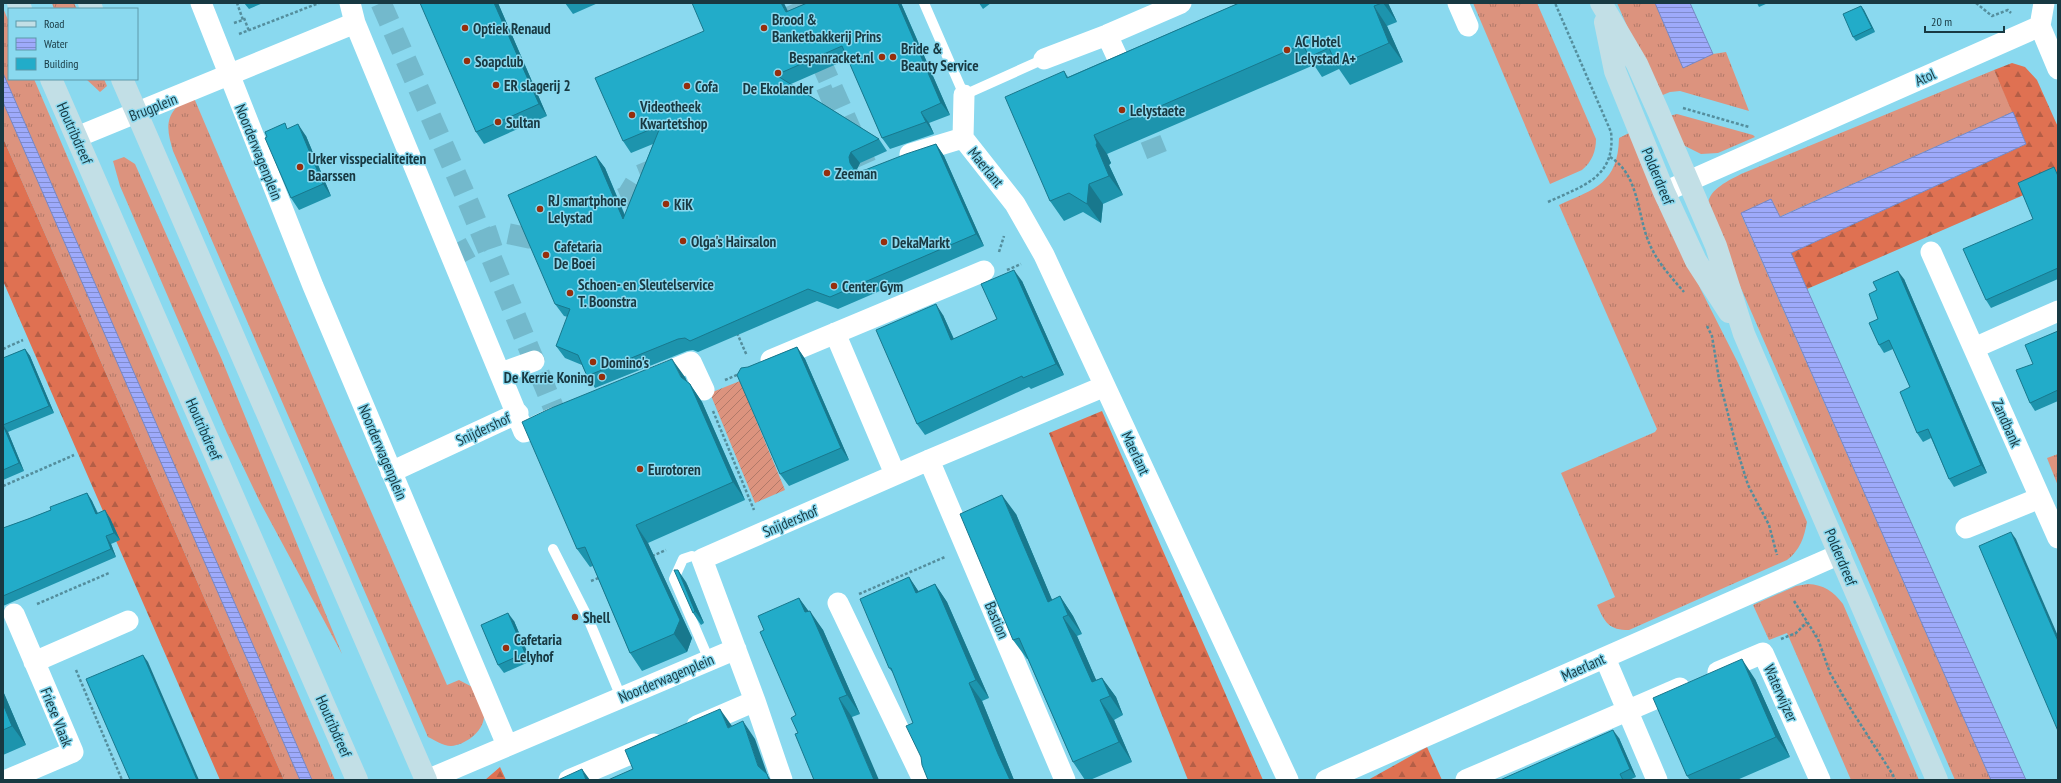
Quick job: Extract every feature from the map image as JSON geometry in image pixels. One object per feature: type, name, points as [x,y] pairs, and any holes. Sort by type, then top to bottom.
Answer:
[{"type":"main road","name":"Polderdreef","points":[[1601,4],[1637,64],[1658,111],[1716,246],[1744,334],[1937,780]]},
{"type":"main road","name":"Polderdreef","points":[[1601,4],[1615,71],[1664,192],[1696,261],[1744,334]]},
{"type":"main road","name":"Houtribdreef","points":[[51,80],[357,780]]},
{"type":"main road","points":[[122,80],[426,780]]},
{"type":"street","name":"Noorderwagenplein","points":[[201,3],[228,75],[313,286],[507,745]]},
{"type":"street","points":[[350,3],[355,23],[518,413]]},
{"type":"street","points":[[1044,59],[1107,35],[1181,3]]},
{"type":"street","points":[[1458,3],[1468,26]]},
{"type":"street","points":[[2044,3],[2040,26],[2058,69]]},
{"type":"street","points":[[228,75],[355,23]]},
{"type":"street","name":"Atol","points":[[1664,192],[2040,26]]},
{"type":"street","points":[[1107,35],[1119,61]]},
{"type":"street","name":"Brugplein","points":[[77,137],[228,75]]},
{"type":"street","name":"Maerlant","points":[[964,95],[963,138],[1015,204],[1044,255],[1288,780]]},
{"type":"street","name":"Maerlant","points":[[889,163],[910,154],[963,138]]},
{"type":"street","name":"Zandbank","points":[[1931,252],[2058,538]]},
{"type":"street","points":[[752,368],[984,271]]},
{"type":"street","points":[[1974,348],[2058,311]]},
{"type":"street","points":[[835,334],[895,474]]},
{"type":"street","points":[[501,373],[534,361]]},
{"type":"street","points":[[635,384],[691,362],[704,390]]},
{"type":"street","name":"Snijdershof","points":[[697,557],[764,532],[895,474],[1105,386]]},
{"type":"street","name":"Snijdershof","points":[[392,472],[518,413],[524,432],[572,410]]},
{"type":"street","name":"Bastion","points":[[929,460],[1065,780]]},
{"type":"street","points":[[1966,528],[2040,498]]},
{"type":"street","name":"Maerlant","points":[[1326,780],[1840,554]]},
{"type":"street","points":[[697,557],[736,648],[782,780]]},
{"type":"street","points":[[838,603],[922,780]]},
{"type":"street","name":"Friese Vlaak","points":[[7,780],[72,752],[14,614]]},
{"type":"street","points":[[34,662],[128,621]]},
{"type":"street","name":"Noorderwagenplein","points":[[426,780],[736,648]]},
{"type":"street","name":"Waterwijzer","points":[[1466,780],[1763,653],[1820,780]]},
{"type":"street","points":[[1604,658],[1657,780]]},
{"type":"street","points":[[569,780],[755,701]]},
{"type":"lane","name":"Maerlant","points":[[924,3],[964,95]]},
{"type":"lane","points":[[964,95],[1044,59]]},
{"type":"lane","points":[[553,549],[587,616],[621,697]]},
{"type":"lane","points":[[697,557],[683,559],[674,579],[709,660]]},
{"type":"path","points":[[230,17],[233,24],[243,20],[237,3]]},
{"type":"path","points":[[237,3],[249,31]]},
{"type":"path","points":[[238,35],[319,3]]},
{"type":"path","points":[[1548,202],[1590,182],[1602,171],[1610,157],[1612,145],[1611,132],[1555,3]]},
{"type":"path","points":[[1976,3],[1992,16],[2008,10],[2014,15]]},
{"type":"path","points":[[1658,111],[1676,106],[1751,128]]},
{"type":"path","points":[[1611,132],[1635,120]]},
{"type":"path","points":[[1610,157],[1621,164],[1629,180],[1641,209],[1650,244],[1665,269],[1686,293]]},
{"type":"path","points":[[1015,204],[997,260],[984,271],[990,277],[1044,255]]},
{"type":"path","points":[[1705,323],[1712,336],[1719,379],[1738,453],[1748,485],[1769,525],[1783,579],[1795,604],[1818,640],[1830,673],[1852,711],[1894,775],[1894,780]]},
{"type":"path","points":[[737,332],[752,368]]},
{"type":"path","points":[[3,349],[23,340]]},
{"type":"path","points":[[704,390],[764,532]]},
{"type":"path","points":[[3,486],[74,455]]},
{"type":"path","points":[[650,557],[670,548],[697,557]]},
{"type":"path","points":[[14,614],[109,573]]},
{"type":"path","points":[[573,588],[605,575]]},
{"type":"path","points":[[1763,653],[1770,644],[1796,633],[1807,622]]},
{"type":"path","points":[[67,648],[122,780]]},
{"type":"green space","points":[[52,3],[74,3],[76,8],[54,8]]},
{"type":"green space","points":[[1473,3],[1537,3],[1596,139],[1593,156],[1582,170],[1550,184]]},
{"type":"green space","points":[[1617,3],[1655,3],[1683,67],[1713,54],[1726,52],[1749,111],[1680,91],[1670,92],[1658,97]]},
{"type":"green space","points":[[3,8],[8,20],[8,80],[34,80],[335,780],[284,780],[3,138]]},
{"type":"green space","points":[[2012,63],[2025,67],[2037,80],[2058,127],[2058,180],[1807,289],[1791,253],[2026,144],[1994,70]]},
{"type":"green space","points":[[1994,70],[2013,112],[1779,217],[1741,214],[1991,780],[1955,780],[1710,217],[1708,204],[1709,199],[1716,189],[1741,174]]},
{"type":"green space","points":[[87,80],[104,80],[107,86],[100,92]]},
{"type":"green space","points":[[194,98],[328,413],[447,685],[459,680],[478,690],[484,717],[483,723],[477,733],[462,743],[448,746],[428,737],[173,151],[168,130],[169,119],[177,107]]},
{"type":"green space","points":[[1677,114],[1753,135],[1755,137],[1718,153],[1701,154],[1683,145],[1669,116]]},
{"type":"green space","points":[[1633,131],[1701,290],[1738,363],[1807,522],[1801,543],[1787,560],[1629,630],[1622,630],[1612,627],[1605,621],[1597,605],[1615,597],[1561,473],[1655,432],[1657,429],[1559,205],[1594,189],[1609,175],[1618,153],[1619,138]]},
{"type":"green space","points":[[3,138],[284,780],[220,780],[3,281]]},
{"type":"green space","points":[[124,157],[135,164],[222,360],[342,654],[260,502],[227,433],[120,186],[113,161]]},
{"type":"green space","points":[[740,381],[785,490],[755,503],[710,393]]},
{"type":"green space","points":[[1102,411],[1263,780],[1188,780],[1049,433]]},
{"type":"green space","points":[[2058,454],[2058,486],[2047,458]]},
{"type":"green space","points":[[1808,584],[1823,587],[1836,596],[1843,604],[1919,780],[1851,780],[1787,633],[1769,640],[1753,605],[1796,586]]},
{"type":"green space","points":[[1427,747],[1442,780],[1368,780]]},
{"type":"green space","points":[[500,767],[506,780],[485,780]]},
{"type":"water","points":[[1655,3],[1690,3],[1713,54],[1683,68]]},
{"type":"water","points":[[3,73],[312,780],[300,780],[3,102]]},
{"type":"water","points":[[2013,112],[2026,144],[1791,253],[2026,780],[1991,780],[1741,213],[1771,199],[1780,217]]},
{"type":"building","points":[[420,3],[494,3],[539,104],[476,132]]},
{"type":"building","points":[[692,3],[781,3],[786,12],[807,3],[898,3],[941,103],[921,112],[926,122],[882,138],[842,46],[776,75],[879,139],[851,152],[849,157],[850,163],[854,169],[860,171],[865,170],[936,144],[976,234],[830,297],[808,289],[690,341],[685,338],[678,339],[587,376],[578,355],[556,346],[570,309],[555,304],[508,195],[596,156],[623,219],[661,125],[623,141],[595,78],[704,31]]},
{"type":"building","name":"Lelystaete","points":[[1239,3],[1382,3],[1374,6],[1389,43],[1337,66],[1329,48],[1309,57],[1303,44],[1094,135],[1097,143],[1096,145],[1109,176],[1089,184],[1087,204],[1069,193],[1050,201],[1005,97],[1064,71],[1067,78]]},
{"type":"building","points":[[1861,6],[1872,28],[1853,37],[1843,14]]},
{"type":"building","points":[[285,123],[287,129],[298,124],[323,184],[291,198],[265,138],[267,137],[265,132]]},
{"type":"building","points":[[2054,167],[2058,176],[2058,268],[1986,300],[1963,249],[2033,219],[2018,183]]},
{"type":"building","points":[[1014,270],[1056,364],[1023,378],[1022,376],[917,424],[876,330],[936,304],[951,340],[997,319],[981,284]]},
{"type":"building","points":[[1898,271],[1981,465],[1949,479],[1928,429],[1917,433],[1900,392],[1910,387],[1889,340],[1879,345],[1869,323],[1878,319],[1869,294],[1877,290],[1873,282]]},
{"type":"building","points":[[2058,331],[2058,390],[2030,403],[2016,370],[2033,364],[2025,345]]},
{"type":"building","points":[[797,347],[841,448],[780,474],[737,375],[741,368],[748,367]]},
{"type":"building","points":[[25,349],[49,406],[3,425],[3,358]]},
{"type":"building","name":"Eurotoren","points":[[672,359],[681,377],[690,384],[733,482],[636,525],[680,620],[674,634],[630,653],[585,547],[577,549],[522,422],[549,409]]},
{"type":"building","points":[[3,425],[19,463],[3,470]]},
{"type":"building","points":[[87,493],[96,514],[105,510],[114,533],[106,536],[111,549],[3,596],[3,528],[51,510],[50,507]]},
{"type":"building","points":[[1002,495],[1048,602],[1060,596],[1068,615],[1063,617],[1092,682],[1102,678],[1110,696],[1100,700],[1119,742],[1073,762],[1019,638],[1013,640],[960,514]]},
{"type":"building","points":[[2011,532],[2058,641],[2058,731],[1979,546]]},
{"type":"building","points":[[674,570],[678,570],[695,611],[693,613]]},
{"type":"building","points":[[909,577],[916,593],[935,584],[976,680],[969,683],[1010,780],[928,780],[922,765],[921,757],[906,726],[913,723],[891,668],[889,668],[860,599]]},
{"type":"building","points":[[799,598],[805,612],[810,611],[847,695],[839,698],[874,780],[814,780],[795,734],[798,733],[791,718],[796,715],[760,632],[764,630],[758,616]]},
{"type":"building","points":[[508,613],[525,653],[498,665],[481,625]]},
{"type":"building","points":[[143,655],[197,780],[130,780],[86,679]]},
{"type":"building","points":[[1742,659],[1776,737],[1687,776],[1653,698]]},
{"type":"building","points":[[3,704],[12,726],[3,730]]},
{"type":"building","points":[[720,709],[728,728],[743,721],[758,766],[767,774],[769,780],[608,780],[633,769],[625,750]]},
{"type":"building","points":[[1613,730],[1630,769],[1620,774],[1623,780],[1500,780]]},
{"type":"building","points":[[582,769],[586,780],[558,780]]},
{"type":"tunnel","points":[[381,3],[469,204],[557,416]]},
{"type":"tunnel","points":[[795,3],[869,171]]},
{"type":"tunnel","points":[[792,112],[835,94]]},
{"type":"tunnel","points":[[1139,110],[1157,155]]},
{"type":"tunnel","points":[[593,211],[627,196],[640,175],[667,164]]},
{"type":"tunnel","points":[[452,257],[484,240],[505,233],[529,238],[553,227]]},
{"type":"place","name":"Optiek Renaud","points":[[465,28]]},
{"type":"place","name":"Brood & Banketbakkerij Prins","points":[[764,28]]},
{"type":"place","name":"AC Hotel Lelystad A+","points":[[1287,50]]},
{"type":"place","name":"Bespanracket.nl","points":[[882,57]]},
{"type":"place","name":"Bride & Beauty Service","points":[[893,57]]},
{"type":"place","name":"Soapclub","points":[[467,61]]},
{"type":"place","name":"De Ekolander","points":[[778,73]]},
{"type":"place","name":"ER slagerij 2","points":[[496,85]]},
{"type":"place","name":"Cofa","points":[[687,86]]},
{"type":"place","name":"Lelystaete","points":[[1122,110]]},
{"type":"place","name":"Videotheek Kwartetshop","points":[[632,115]]},
{"type":"place","name":"Sultan","points":[[498,122]]},
{"type":"place","name":"Urker visspecialiteiten Baarssen","points":[[300,167]]},
{"type":"place","name":"Zeeman","points":[[827,173]]},
{"type":"place","name":"KiK","points":[[666,204]]},
{"type":"place","name":"RJ smartphone Lelystad","points":[[540,209]]},
{"type":"place","name":"Olga's Hairsalon","points":[[683,241]]},
{"type":"place","name":"DekaMarkt","points":[[884,242]]},
{"type":"place","name":"Cafetaria De Boei","points":[[546,255]]},
{"type":"place","name":"Center Gym","points":[[834,286]]},
{"type":"place","name":"Schoen- en Sleutelservice T. Boonstra","points":[[570,293]]},
{"type":"place","name":"Domino's","points":[[593,362]]},
{"type":"place","name":"De Kerrie Koning","points":[[602,377]]},
{"type":"place","name":"Eurotoren","points":[[640,469]]},
{"type":"place","name":"Shell","points":[[575,617]]},
{"type":"place","name":"Cafetaria Lelyhof","points":[[506,648]]}]
